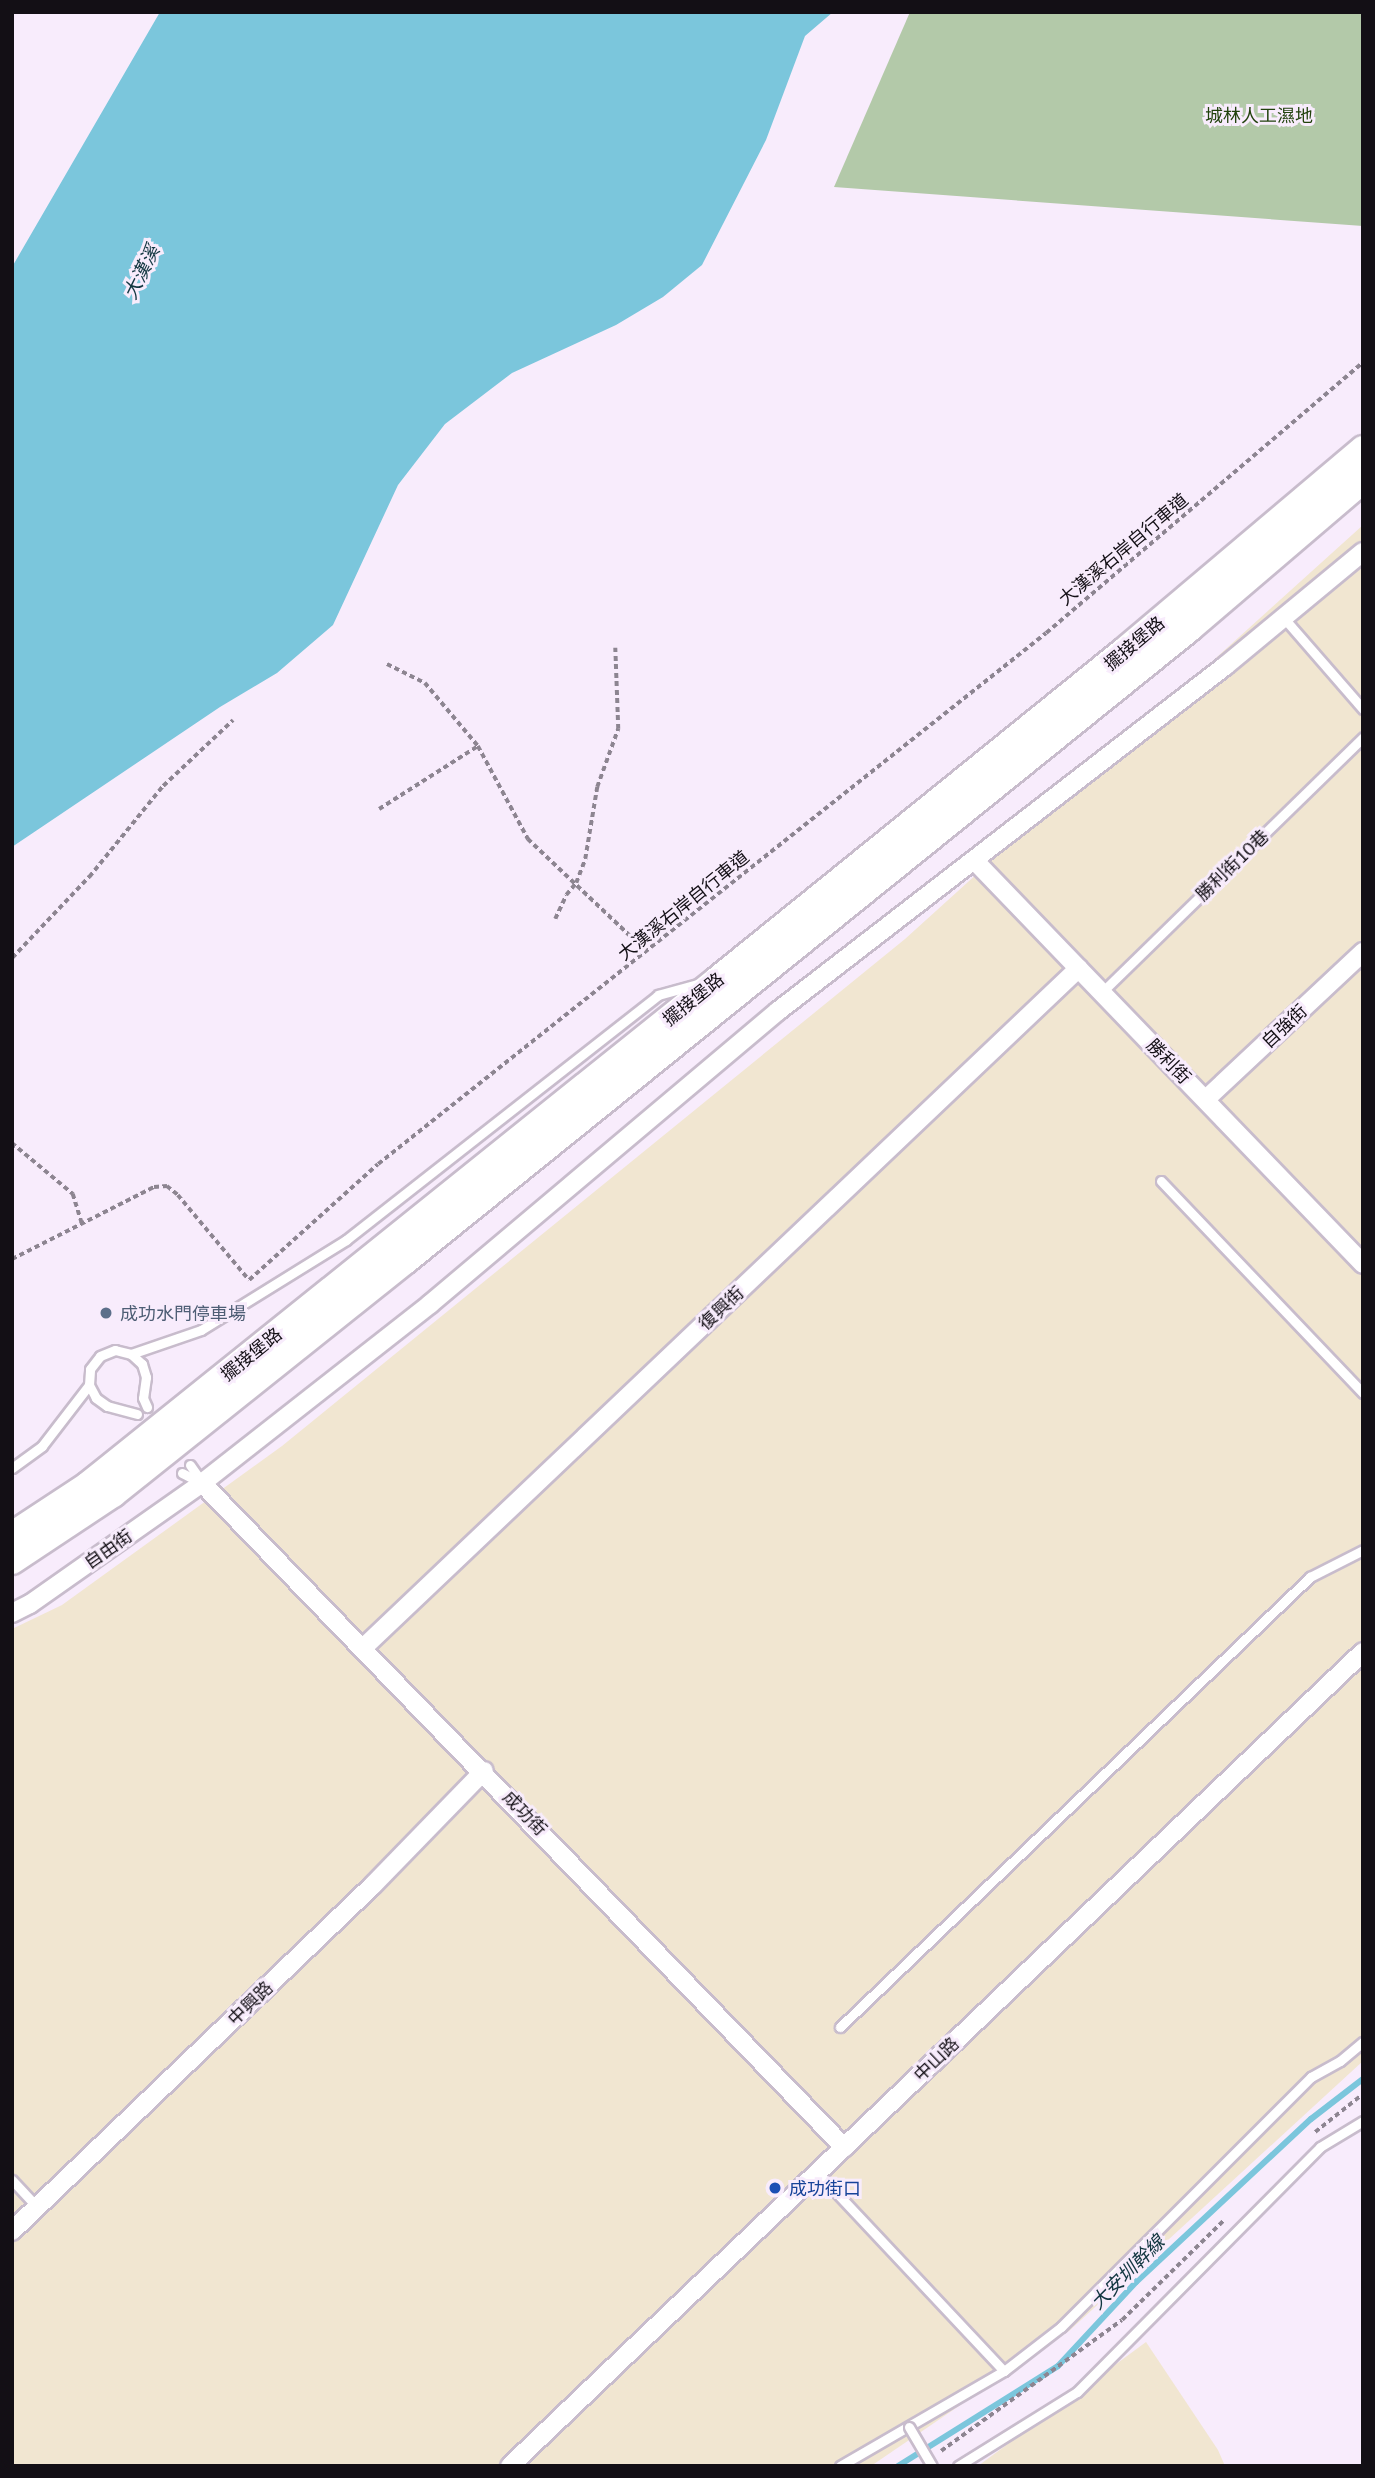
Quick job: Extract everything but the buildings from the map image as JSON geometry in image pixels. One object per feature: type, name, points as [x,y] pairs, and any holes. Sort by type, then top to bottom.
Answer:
[{"type":"street","name":"擺接堡路","points":[[12,1535],[88,1485],[1124,651],[1363,449]]},
{"type":"street","name":"擺接堡路","points":[[12,1561],[113,1494],[405,1261],[1191,628],[1363,480]]},
{"type":"street","name":"自由街","points":[[12,1613],[30,1604],[202,1483],[430,1304],[778,1011],[1224,666],[1281,616],[1363,552]]},
{"type":"street","name":"勝利街","points":[[974,860],[1363,1264]]},
{"type":"street","name":"自強街","points":[[1206,1099],[1363,952]]},
{"type":"street","name":"復興街","points":[[363,1648],[1079,968]]},
{"type":"street","name":"成功街","points":[[202,1483],[484,1771],[844,2147]]},
{"type":"street","name":"中山路","points":[[510,2466],[1363,1652]]},
{"type":"street","name":"中興路","points":[[12,2231],[373,1885],[484,1771]]},
{"type":"lane","points":[[1281,616],[1363,709]]},
{"type":"lane","name":"勝利街10巷","points":[[1102,992],[1363,737]]},
{"type":"lane","points":[[131,1354],[201,1330],[345,1240],[658,995],[717,979]]},
{"type":"lane","points":[[1161,1181],[1363,1393]]},
{"type":"lane","points":[[137,1414],[107,1406],[96,1398],[89,1385],[90,1369],[100,1356],[115,1350],[131,1354],[142,1364],[146,1377],[143,1398],[147,1407]]},
{"type":"lane","points":[[12,1468],[42,1446],[89,1385]]},
{"type":"lane","name":"成功街","points":[[190,1465],[202,1483]]},
{"type":"lane","name":"成功街","points":[[182,1473],[202,1483]]},
{"type":"lane","points":[[840,2027],[1310,1577],[1363,1550]]},
{"type":"lane","points":[[840,2466],[1004,2371],[1061,2326],[1311,2077],[1340,2061],[1363,2042]]},
{"type":"lane","points":[[958,2466],[1077,2392],[1320,2147],[1363,2121]]},
{"type":"lane","points":[[817,2172],[1004,2371]]},
{"type":"lane","points":[[12,2180],[38,2207]]},
{"type":"lane","points":[[909,2427],[932,2466]]},
{"type":"path","name":"大漢溪右岸自行車道","points":[[12,1259],[154,1187],[167,1186],[178,1195],[249,1280],[378,1164],[1046,633],[1363,362]]},
{"type":"path","points":[[555,919],[566,895],[576,883],[584,859],[597,787],[618,729],[615,648]]},
{"type":"path","points":[[387,664],[425,683],[478,746],[528,839],[648,952]]},
{"type":"path","points":[[12,958],[89,877],[163,786],[233,720]]},
{"type":"path","points":[[379,808],[478,746]]},
{"type":"path","points":[[12,1143],[73,1194],[82,1224]]},
{"type":"path","points":[[1306,2140],[1325,2121],[1363,2094]]},
{"type":"path","points":[[938,2453],[1122,2320],[1228,2216]]},
{"type":"shaded area","points":[[1363,525],[1363,2061],[1069,2331],[871,2466],[12,2466],[12,1629],[62,1605],[282,1446],[905,939]]},
{"type":"shaded area","points":[[1146,2342],[1218,2450],[1225,2466],[978,2466]]},
{"type":"green space","name":"城林人工濕地","points":[[910,12],[1363,12],[1363,226],[834,187]]},
{"type":"water","name":"大漢溪","points":[[160,12],[833,12],[805,36],[766,140],[702,265],[663,297],[616,325],[512,373],[445,424],[398,485],[333,625],[277,673],[220,707],[12,847],[12,267]]},
{"type":"waterway","name":"大安圳幹線","points":[[898,2466],[1058,2366],[1136,2282],[1311,2119],[1363,2079]]},
{"type":"place","name":"成功水門停車場","points":[[106,1313]]},
{"type":"place","name":"成功街口","points":[[775,2188]]}]
